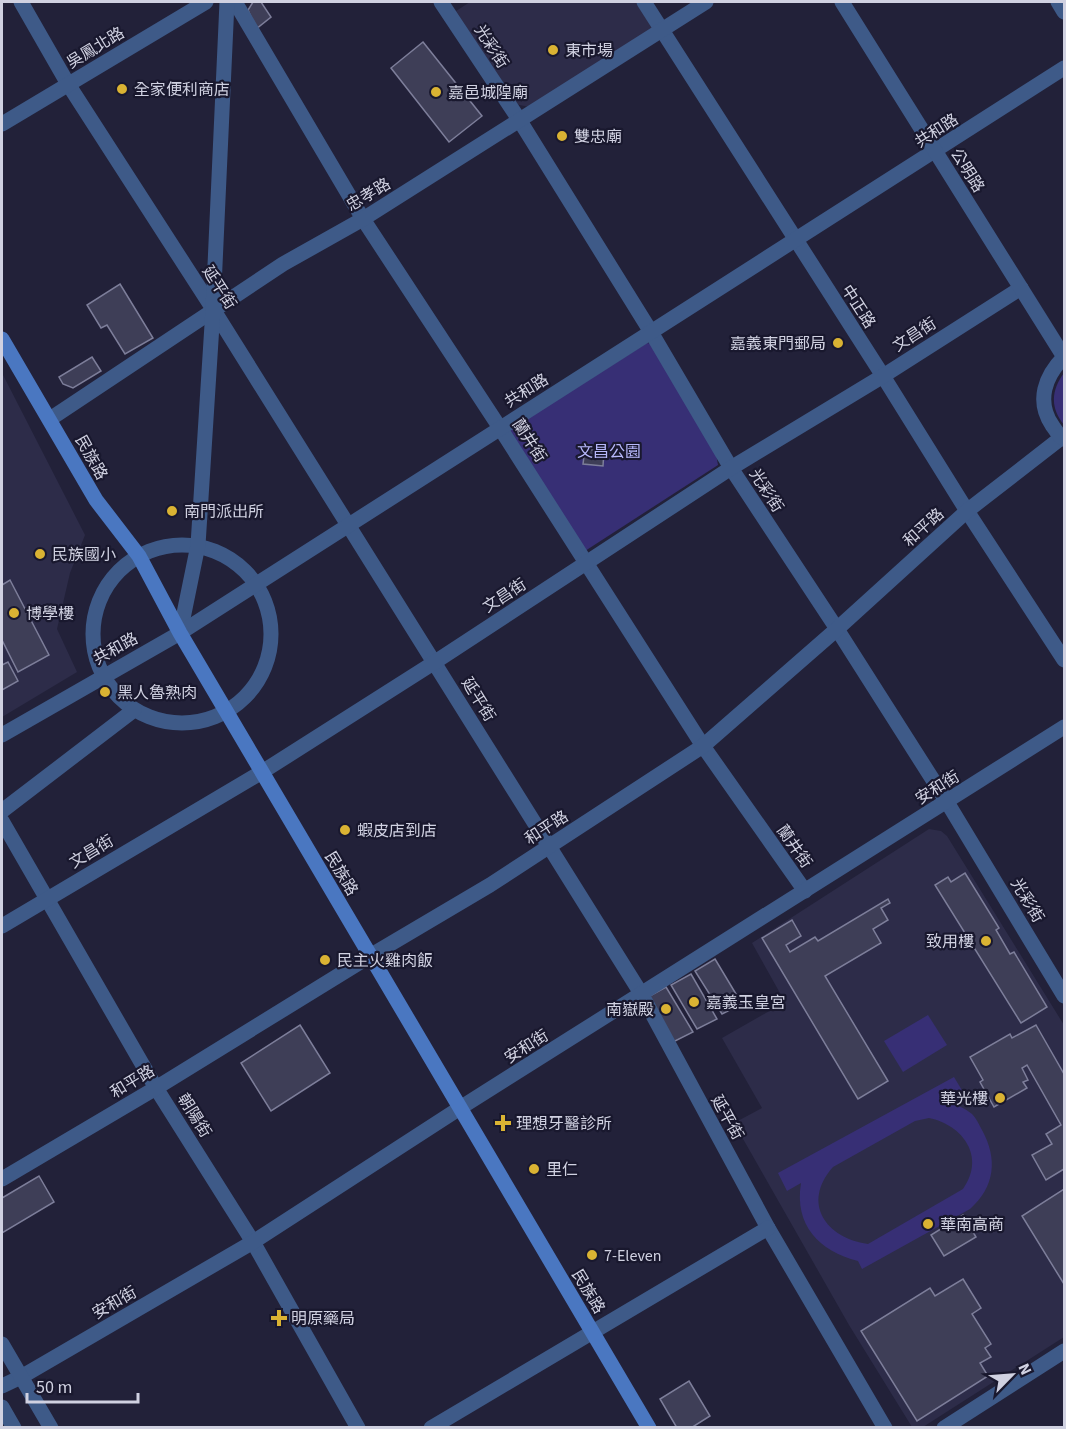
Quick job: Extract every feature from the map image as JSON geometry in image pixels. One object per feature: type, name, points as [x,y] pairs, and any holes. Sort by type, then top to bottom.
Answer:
[{"type":"main road","name":"民族路","points":[[2,339],[96,500],[139,556],[180,633],[649,1428]]},
{"type":"street","name":"延平街","points":[[21,2],[68,84],[350,526],[642,995],[768,1228],[885,1428]]},
{"type":"street","name":"吳鳳北路","points":[[2,124],[206,2]]},
{"type":"street","points":[[180,633],[198,545],[213,309],[227,2]]},
{"type":"street","name":"蘭井街","points":[[235,2],[363,219],[500,428],[703,746],[805,891]]},
{"type":"street","name":"光彩街","points":[[441,2],[520,121],[651,332],[731,468],[947,802],[1065,996]]},
{"type":"street","name":"中正路","points":[[644,2],[967,511],[1065,660]]},
{"type":"street","name":"忠孝路","points":[[50,419],[283,264],[363,219],[706,2]]},
{"type":"street","name":"公明路","points":[[842,2],[1065,357],[1047,378],[1044,392],[1044,405],[1048,419],[1063,439]]},
{"type":"street","points":[[1058,2],[1065,12]]},
{"type":"street","name":"共和路","points":[[2,735],[180,633],[1065,69]]},
{"type":"street","name":"文昌街","points":[[2,926],[262,772],[731,468],[883,376],[1021,288]]},
{"type":"street","name":"和平路","points":[[2,1179],[490,885],[703,746],[967,511],[1063,439]]},
{"type":"street","points":[[178,544],[198,545],[221,552],[241,566],[257,584],[269,610],[273,638],[267,666],[253,690],[226,711],[208,721],[183,724],[156,721],[134,710],[116,695],[103,676],[94,649],[93,621],[102,594],[118,571],[139,556],[159,547],[178,544]]},
{"type":"street","points":[[2,811],[134,710]]},
{"type":"street","name":"安和街","points":[[2,1386],[253,1242],[460,1108],[1065,727]]},
{"type":"street","name":"朝陽街","points":[[2,821],[156,1088],[253,1242],[358,1428]]},
{"type":"street","points":[[431,1428],[768,1228]]},
{"type":"street","points":[[2,1344],[51,1428]]},
{"type":"street","points":[[944,1428],[1065,1351]]},
{"type":"street","points":[[2,1407],[14,1428]]},
{"type":"shaded area","name":"東市場","points":[[470,2],[636,2],[654,31],[534,108],[515,104],[456,11]]},
{"type":"shaded area","name":"民族國小","points":[[2,373],[85,535],[70,573],[57,629],[77,672],[2,717]]},
{"type":"shaded area","name":"華南高商","points":[[929,829],[941,831],[947,836],[1064,1025],[1064,1337],[923,1427],[912,1427],[849,1325],[734,1123],[762,1108],[722,1038],[785,1002],[752,943]]},
{"type":"green space","name":"文昌公園","points":[[647,343],[652,344],[716,454],[718,465],[585,551],[508,431]]},
{"type":"green space","points":[[1064,373],[1064,425],[1056,412],[1054,399],[1057,386]]},
{"type":"green space","points":[[928,1015],[947,1045],[903,1072],[884,1041]]},
{"type":"green space","points":[[954,1077],[963,1092],[947,1101],[966,1110],[975,1118],[987,1141],[992,1162],[985,1191],[970,1209],[862,1269],[858,1261],[832,1250],[812,1234],[801,1212],[801,1183],[787,1191],[778,1173]],"holes":[[[929,1118],[941,1122],[961,1135],[971,1154],[970,1177],[963,1189],[868,1244],[840,1234],[830,1226],[819,1206],[819,1193],[833,1167],[915,1121]]]},
{"type":"building","points":[[253,2],[261,2],[271,17],[256,29],[248,10]]},
{"type":"building","name":"嘉邑城隍廟","points":[[423,42],[482,116],[449,142],[391,68]]},
{"type":"building","points":[[120,284],[153,338],[125,354],[107,325],[101,328],[87,305]]},
{"type":"building","points":[[92,357],[101,371],[73,388],[63,384],[59,377]]},
{"type":"building","points":[[585,449],[604,451],[603,466],[583,464]]},
{"type":"building","name":"博學樓","points":[[10,580],[49,655],[18,672],[2,640],[2,585]]},
{"type":"building","points":[[8,662],[18,681],[2,690],[2,665]]},
{"type":"building","name":"致用樓","points":[[965,873],[999,928],[996,930],[1010,954],[1014,952],[1047,1007],[1021,1023],[935,885],[948,877],[951,882]]},
{"type":"building","points":[[888,899],[890,903],[881,908],[888,920],[873,929],[881,943],[825,976],[888,1081],[858,1099],[762,938],[792,920],[801,936],[786,945],[790,952],[815,937],[818,941]]},
{"type":"building","points":[[715,959],[742,1004],[722,1014],[695,971]]},
{"type":"building","name":"嘉義玉皇宮","points":[[691,974],[717,1019],[697,1029],[671,985]]},
{"type":"building","name":"南嶽殿","points":[[666,987],[693,1032],[673,1042],[646,998]]},
{"type":"building","points":[[300,1025],[330,1073],[271,1111],[241,1063]]},
{"type":"building","name":"華光樓","points":[[1036,1025],[1064,1074],[1064,1169],[1046,1180],[1032,1155],[1052,1144],[1046,1134],[1061,1125],[1027,1065],[1022,1068],[1028,1080],[1023,1082],[1027,1088],[994,1107],[980,1082],[983,1080],[970,1057],[1010,1034],[1012,1038]]},
{"type":"building","points":[[39,1176],[54,1202],[2,1233],[2,1198]]},
{"type":"building","points":[[1064,1189],[1064,1284],[1022,1216]]},
{"type":"building","points":[[963,1215],[976,1237],[944,1256],[931,1235]]},
{"type":"building","points":[[963,1279],[981,1308],[972,1314],[991,1344],[985,1348],[991,1357],[980,1363],[988,1376],[917,1421],[861,1331],[930,1288],[935,1296]]},
{"type":"building","points":[[689,1381],[710,1416],[691,1428],[677,1428],[660,1399]]},
{"type":"place","name":"東市場","points":[[553,50]]},
{"type":"place","name":"全家便利商店","points":[[122,89]]},
{"type":"place","name":"嘉邑城隍廟","points":[[436,92]]},
{"type":"place","name":"雙忠廟","points":[[562,136]]},
{"type":"place","name":"嘉義東門郵局","points":[[838,343]]},
{"type":"place","name":"南門派出所","points":[[172,511]]},
{"type":"place","name":"民族國小","points":[[40,554]]},
{"type":"place","name":"博學樓","points":[[14,613]]},
{"type":"place","name":"黑人魯熟肉","points":[[105,692]]},
{"type":"place","name":"蝦皮店到店","points":[[345,830]]},
{"type":"place","name":"致用樓","points":[[986,941]]},
{"type":"place","name":"民主火雞肉飯","points":[[325,960]]},
{"type":"place","name":"嘉義玉皇宮","points":[[694,1002]]},
{"type":"place","name":"南嶽殿","points":[[666,1009]]},
{"type":"place","name":"華光樓","points":[[1000,1098]]},
{"type":"place","name":"理想牙醫診所","points":[[503,1123]]},
{"type":"place","name":"里仁","points":[[534,1169]]},
{"type":"place","name":"華南高商","points":[[928,1224]]},
{"type":"place","name":"7-Eleven","points":[[592,1255]]},
{"type":"place","name":"明原藥局","points":[[279,1318]]}]
